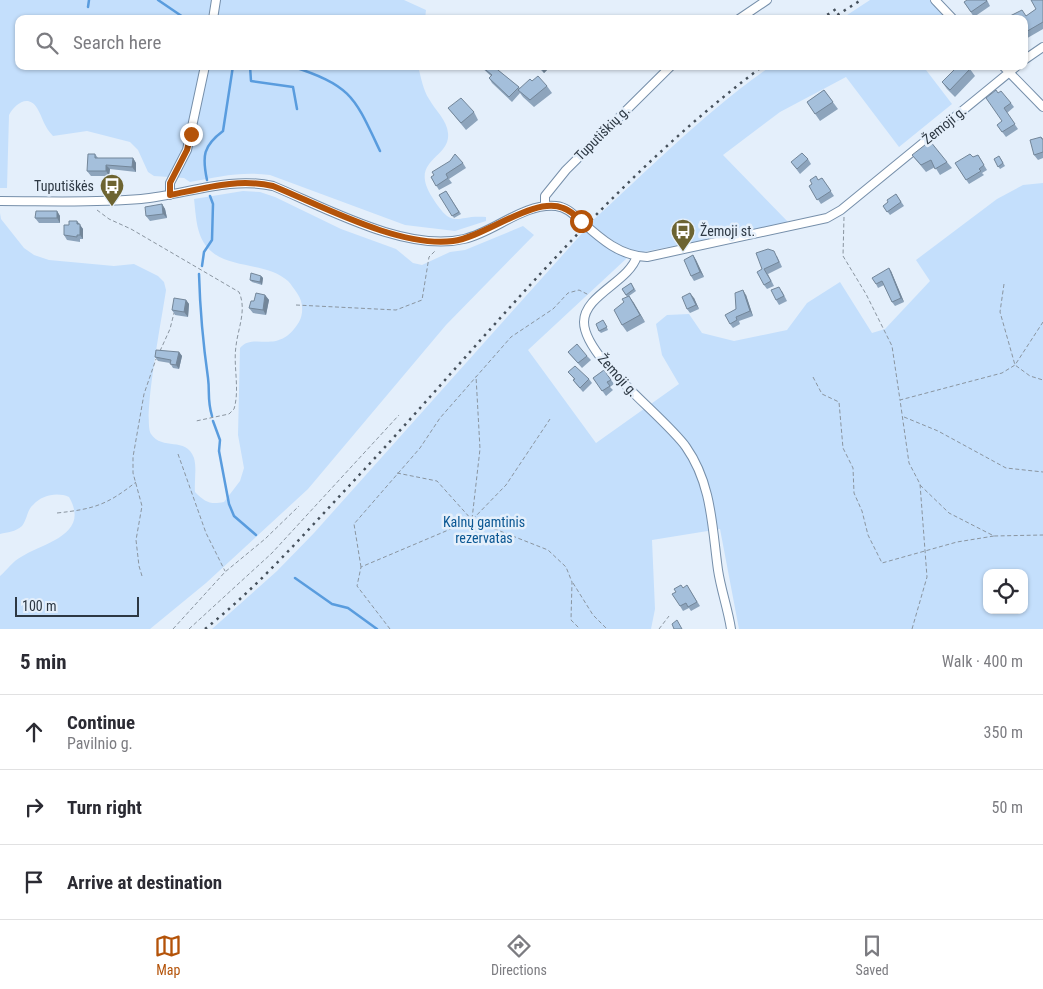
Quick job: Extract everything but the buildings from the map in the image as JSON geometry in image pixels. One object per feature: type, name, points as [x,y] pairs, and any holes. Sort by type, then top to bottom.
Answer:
[{"type":"street","points":[[214,15],[216,0]]},
{"type":"street","points":[[745,15],[767,0]]},
{"type":"street","points":[[935,0],[949,15]]},
{"type":"street","points":[[1028,57],[1043,47]]},
{"type":"street","points":[[170,195],[170,183],[187,150],[204,70]]},
{"type":"street","name":"Tuputiškių g.","points":[[545,206],[544,200],[548,192],[566,170],[667,70]]},
{"type":"street","points":[[1008,70],[1043,107]]},
{"type":"street","name":"Žemoji g.","points":[[731,629],[727,601],[718,571],[711,506],[703,482],[685,446],[611,370],[588,336],[584,322],[586,312],[596,299],[632,268],[637,256],[658,255],[827,218],[841,210],[1010,72]]},
{"type":"street","points":[[0,201],[96,202],[170,195],[234,183],[260,183],[371,227],[442,242],[472,237],[525,212],[545,206],[565,208],[610,245],[637,256]]},
{"type":"path","points":[[96,202],[98,212],[239,292],[242,299],[242,316],[236,346],[234,409],[229,414],[196,421]]},
{"type":"path","points":[[841,210],[844,220],[843,256],[866,294],[892,346],[904,417],[909,463],[920,484],[949,513],[994,536]]},
{"type":"path","points":[[296,305],[396,310],[422,300],[429,257],[442,242]]},
{"type":"path","points":[[1004,284],[1000,312],[1016,365],[1030,376],[1043,380]]},
{"type":"path","points":[[390,629],[357,586],[361,567],[354,524],[396,473],[420,448],[440,418],[476,376],[496,357],[511,337],[553,309],[568,293],[579,290],[596,299]]},
{"type":"path","points":[[142,576],[136,552],[136,527],[142,506],[133,457],[150,372],[170,329],[175,308]]},
{"type":"path","points":[[900,400],[1002,373],[1016,365],[1043,322]]},
{"type":"path","points":[[472,520],[480,450],[476,376]]},
{"type":"path","points":[[813,377],[822,394],[839,402],[844,448],[853,468],[854,493],[862,511],[868,535],[882,563],[925,550],[994,536],[1043,535]]},
{"type":"path","points":[[189,629],[272,553],[399,415]]},
{"type":"path","points":[[904,417],[938,432],[1006,468],[1043,472]]},
{"type":"path","points":[[361,567],[472,520],[506,485],[550,419]]},
{"type":"path","points":[[178,454],[206,533],[225,572]]},
{"type":"path","points":[[396,473],[438,481],[472,520],[548,550],[566,567],[572,582],[593,615],[607,629]]},
{"type":"path","points":[[58,513],[85,510],[111,501],[136,481]]},
{"type":"path","points":[[912,629],[927,577],[920,484]]},
{"type":"path","points":[[173,629],[225,572],[265,539],[299,506]]},
{"type":"path","points":[[572,582],[571,620],[580,629]]},
{"type":"path","points":[[659,629],[669,616]]},
{"type":"green space","points":[[0,0],[404,0],[426,10],[425,15],[15,15],[15,70],[419,70],[425,92],[443,119],[448,133],[447,142],[443,149],[427,167],[425,175],[426,184],[439,208],[451,218],[486,217],[486,221],[455,231],[405,225],[270,175],[240,174],[190,182],[184,178],[154,176],[148,172],[138,150],[130,142],[87,131],[53,136],[37,108],[30,101],[18,104],[9,115],[7,188],[0,188]]},
{"type":"green space","points":[[870,0],[931,0],[943,15],[847,15]]},
{"type":"green space","points":[[766,70],[926,70],[952,104],[899,147],[846,77],[780,112],[723,155],[789,223],[643,252],[621,245],[590,223],[700,122]]},
{"type":"green space","name":"Kalnų gamtinis rezervatas","points":[[1043,183],[1043,629],[739,629],[720,529],[652,540],[655,609],[651,629],[212,629],[277,571],[314,533],[585,230],[605,246],[627,258],[528,350],[596,443],[679,384],[662,355],[656,324],[667,315],[689,314],[702,333],[734,341],[787,330],[807,303],[840,282],[872,333],[885,329],[930,281],[916,260],[997,199],[1023,185]]},
{"type":"green space","points":[[243,191],[260,192],[275,197],[341,229],[396,249],[413,263],[422,265],[450,252],[465,250],[523,226],[534,235],[446,325],[308,489],[206,583],[150,629],[0,629],[0,576],[18,559],[52,542],[69,529],[74,520],[74,510],[69,497],[50,495],[31,507],[22,526],[14,531],[0,534],[0,213],[1,219],[24,248],[34,255],[49,260],[114,266],[134,264],[158,276],[164,282],[166,290],[149,409],[151,434],[161,442],[180,445],[190,451],[195,462],[195,492],[208,502],[219,503],[224,502],[240,481],[244,468],[238,435],[240,348],[246,343],[275,341],[283,338],[299,322],[302,311],[302,303],[299,296],[288,281],[269,270],[225,259],[215,254],[203,242],[197,224],[194,199]]},
{"type":"waterway","points":[[88,7],[89,0]]},
{"type":"waterway","points":[[158,0],[180,15]]},
{"type":"waterway","points":[[207,180],[206,152],[211,142],[223,131],[232,70]]},
{"type":"waterway","points":[[250,70],[251,81],[293,87],[297,109]]},
{"type":"waterway","points":[[302,70],[327,80],[349,95],[364,117],[380,151]]},
{"type":"waterway","points":[[202,266],[204,252],[212,240],[213,204],[210,196]]},
{"type":"waterway","points":[[199,274],[202,326],[212,416]]},
{"type":"waterway","points":[[213,421],[220,440],[219,451],[229,504],[234,516],[256,535]]},
{"type":"waterway","points":[[295,578],[332,604],[348,608],[377,629]]},
{"type":"railway","points":[[837,15],[861,0]]},
{"type":"railway","points":[[827,15],[836,9]]},
{"type":"railway","points":[[205,629],[243,596],[297,542],[497,321],[598,213],[705,112],[758,70]]},
{"type":"place","name":"Tuputiškės","points":[[112,207]]},
{"type":"place","name":"Žemoji st.","points":[[683,252]]},
{"type":"route","points":[[191,134],[187,150],[170,183],[170,195],[234,183],[260,183],[273,186],[340,216],[371,227],[398,235],[442,242],[465,239],[525,212],[545,206],[565,208],[581,221]]}]
